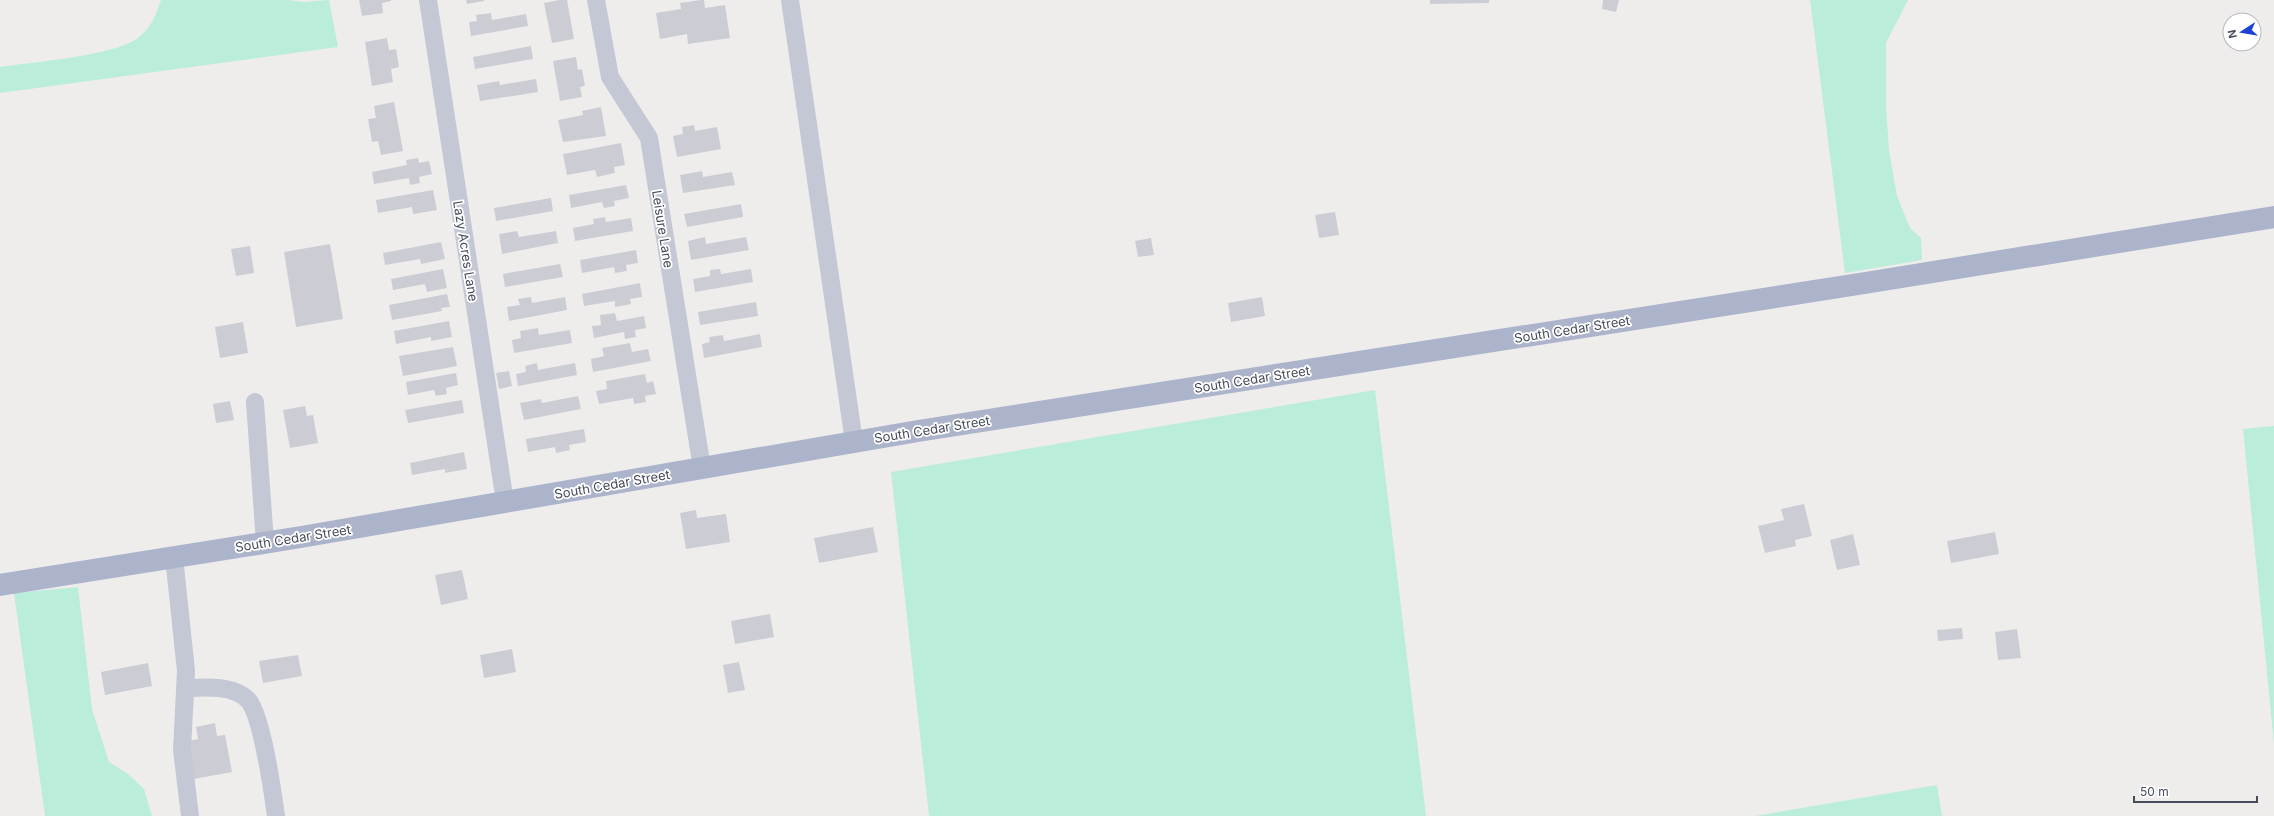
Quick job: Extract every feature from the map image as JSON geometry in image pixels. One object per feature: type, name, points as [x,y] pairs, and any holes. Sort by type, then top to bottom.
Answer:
[{"type":"main road","name":"South Cedar Street","points":[[0,585],[265,543],[854,442],[2274,217]]},
{"type":"street","name":"Lazy Acres Lane","points":[[428,0],[505,502]]},
{"type":"street","name":"Leisure Lane","points":[[596,0],[610,77],[649,138],[702,468]]},
{"type":"street","points":[[790,0],[854,442]]},
{"type":"street","points":[[254,402],[265,543]]},
{"type":"street","points":[[174,558],[180,602],[186,688],[182,750],[190,816]]},
{"type":"street","points":[[186,688],[208,687],[233,692],[248,700],[256,719],[265,753],[276,816]]},
{"type":"green space","points":[[161,0],[288,0],[304,2],[329,0],[338,47],[0,93],[0,67],[92,54],[126,44],[138,38],[150,26]]},
{"type":"green space","points":[[1810,0],[1908,0],[1886,43],[1886,106],[1889,150],[1897,196],[1910,228],[1921,238],[1922,260],[1845,273]]},
{"type":"green space","points":[[1375,390],[1426,816],[929,816],[891,472]]},
{"type":"green space","points":[[2274,426],[2274,744],[2243,429]]},
{"type":"green space","points":[[78,587],[92,709],[109,762],[128,774],[144,789],[152,816],[45,816],[14,593]]},
{"type":"green space","points":[[1937,785],[1942,816],[1755,816]]},
{"type":"building","points":[[359,0],[391,1],[382,3],[383,13],[362,16]]},
{"type":"building","points":[[466,0],[484,0],[484,1],[467,4]]},
{"type":"building","points":[[567,0],[574,39],[552,43],[544,3]]},
{"type":"building","points":[[704,0],[705,8],[725,5],[730,38],[688,44],[687,34],[660,39],[656,13],[681,9],[680,3]]},
{"type":"building","points":[[1430,0],[1489,0],[1489,3],[1430,4]]},
{"type":"building","points":[[1603,0],[1619,0],[1616,12],[1602,9]]},
{"type":"building","points":[[491,13],[492,20],[526,14],[528,26],[471,36],[469,22],[477,21],[476,15]]},
{"type":"building","points":[[387,38],[389,50],[396,49],[399,67],[391,69],[393,82],[372,86],[365,42]]},
{"type":"building","points":[[531,46],[533,59],[475,69],[473,57]]},
{"type":"building","points":[[576,57],[578,70],[582,69],[585,86],[580,87],[582,97],[560,101],[553,61]]},
{"type":"building","points":[[536,79],[538,92],[480,101],[477,85],[499,81],[500,85]]},
{"type":"building","points":[[394,102],[403,151],[381,155],[378,141],[372,142],[368,119],[376,118],[374,106]]},
{"type":"building","points":[[601,107],[606,136],[563,142],[558,120],[583,115],[582,111]]},
{"type":"building","points":[[694,125],[695,131],[717,127],[721,149],[677,157],[673,136],[683,134],[682,127]]},
{"type":"building","points":[[621,143],[625,165],[614,167],[615,173],[597,177],[595,170],[567,175],[563,154]]},
{"type":"building","points":[[418,158],[419,163],[429,161],[432,174],[419,177],[420,183],[410,185],[409,178],[374,184],[372,172],[407,165],[406,160]]},
{"type":"building","points":[[702,171],[703,177],[732,172],[735,185],[683,193],[680,175]]},
{"type":"building","points":[[626,185],[629,198],[614,201],[615,206],[604,208],[602,202],[571,208],[569,195]]},
{"type":"building","points":[[433,190],[437,210],[413,214],[412,207],[378,213],[376,200]]},
{"type":"building","points":[[551,198],[553,211],[496,221],[494,208]]},
{"type":"building","points":[[741,204],[743,217],[687,227],[684,214]]},
{"type":"building","points":[[1335,212],[1339,235],[1319,238],[1315,215]]},
{"type":"building","points":[[605,217],[606,222],[631,218],[633,231],[575,241],[573,228],[594,224],[593,219]]},
{"type":"building","points":[[517,231],[519,237],[556,231],[558,243],[502,254],[499,234]]},
{"type":"building","points":[[705,237],[706,244],[746,237],[749,250],[691,260],[688,241]]},
{"type":"building","points":[[1151,238],[1154,255],[1138,257],[1135,241]]},
{"type":"building","points":[[441,242],[445,259],[421,264],[420,259],[385,265],[383,253]]},
{"type":"building","points":[[330,244],[343,319],[296,327],[284,252]]},
{"type":"building","points":[[250,246],[254,273],[236,276],[231,249]]},
{"type":"building","points":[[636,250],[638,263],[626,265],[627,271],[615,273],[614,267],[582,273],[580,260]]},
{"type":"building","points":[[560,264],[563,277],[505,287],[503,274]]},
{"type":"building","points":[[443,269],[447,288],[427,292],[425,284],[393,290],[391,279]]},
{"type":"building","points":[[720,269],[721,274],[751,269],[753,282],[695,292],[693,279],[710,276],[710,270]]},
{"type":"building","points":[[640,283],[642,297],[630,299],[631,304],[615,307],[615,301],[584,306],[582,294]]},
{"type":"building","points":[[447,294],[450,307],[441,308],[442,311],[392,320],[389,305]]},
{"type":"building","points":[[531,297],[532,303],[565,297],[567,310],[509,321],[507,307],[520,305],[518,299]]},
{"type":"building","points":[[1262,297],[1265,316],[1231,322],[1228,303]]},
{"type":"building","points":[[756,302],[758,316],[700,325],[698,312]]},
{"type":"building","points":[[615,313],[617,321],[644,316],[646,328],[635,330],[636,337],[625,339],[624,332],[594,338],[592,326],[601,325],[600,315]]},
{"type":"building","points":[[449,321],[452,337],[431,341],[431,337],[396,344],[394,331]]},
{"type":"building","points":[[243,322],[248,353],[220,358],[215,327]]},
{"type":"building","points":[[538,328],[539,335],[570,330],[572,343],[514,353],[512,340],[521,338],[520,331]]},
{"type":"building","points":[[760,334],[762,347],[704,358],[702,344],[710,342],[709,337],[723,335],[724,341]]},
{"type":"building","points":[[630,343],[632,352],[648,349],[651,361],[593,372],[591,359],[604,356],[602,348]]},
{"type":"building","points":[[453,347],[457,366],[403,376],[399,356]]},
{"type":"building","points":[[537,363],[538,370],[575,363],[577,375],[518,386],[516,374],[526,372],[525,366]]},
{"type":"building","points":[[509,371],[512,386],[499,389],[496,373]]},
{"type":"building","points":[[456,373],[458,385],[446,388],[447,394],[436,396],[434,390],[408,395],[406,382]]},
{"type":"building","points":[[645,374],[647,383],[653,381],[656,394],[645,396],[646,402],[634,404],[633,398],[599,404],[596,391],[607,389],[606,381]]},
{"type":"building","points":[[578,396],[581,409],[524,420],[520,403],[541,399],[542,403]]},
{"type":"building","points":[[462,400],[464,413],[408,423],[405,410]]},
{"type":"building","points":[[230,401],[234,420],[216,423],[213,404]]},
{"type":"building","points":[[305,406],[307,416],[313,415],[318,443],[290,448],[283,410]]},
{"type":"building","points":[[584,429],[586,442],[569,445],[570,450],[556,453],[555,447],[528,452],[526,439]]},
{"type":"building","points":[[464,452],[467,469],[445,473],[445,469],[412,475],[410,463]]},
{"type":"building","points":[[1804,504],[1812,536],[1795,540],[1796,546],[1765,553],[1758,526],[1784,520],[1781,509]]},
{"type":"building","points":[[696,510],[697,518],[726,514],[730,542],[686,549],[680,513]]},
{"type":"building","points":[[873,527],[878,552],[819,563],[814,538]]},
{"type":"building","points":[[1995,532],[1999,554],[1951,563],[1947,541]]},
{"type":"building","points":[[1853,534],[1860,565],[1837,570],[1830,540]]},
{"type":"building","points":[[462,570],[468,599],[441,605],[435,575]]},
{"type":"building","points":[[770,614],[774,637],[735,644],[731,621]]},
{"type":"building","points":[[1962,628],[1963,639],[1938,641],[1937,630]]},
{"type":"building","points":[[2017,629],[2021,658],[1998,660],[1995,632]]},
{"type":"building","points":[[512,649],[516,672],[484,678],[480,655]]},
{"type":"building","points":[[298,655],[302,676],[263,683],[259,661]]},
{"type":"building","points":[[739,662],[745,690],[728,693],[723,665]]},
{"type":"building","points":[[148,663],[152,686],[105,695],[101,672]]},
{"type":"building","points":[[215,723],[217,736],[225,735],[232,772],[194,779],[188,741],[198,739],[196,727]]}]
